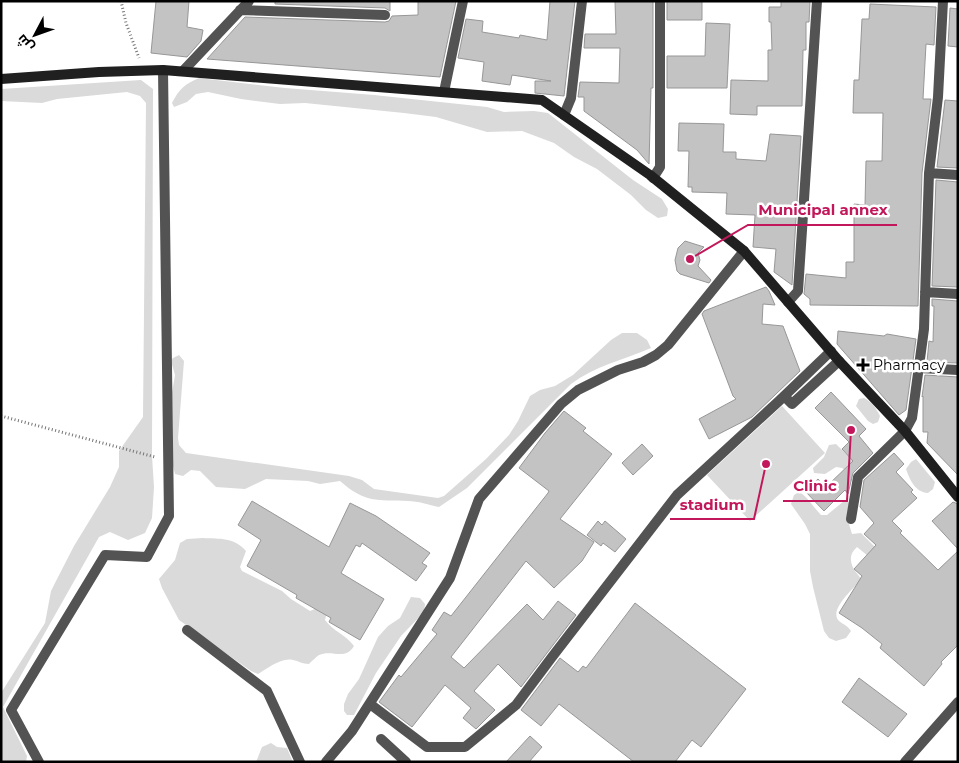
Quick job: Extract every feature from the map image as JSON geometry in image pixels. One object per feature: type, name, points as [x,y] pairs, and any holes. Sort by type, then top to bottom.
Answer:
[{"type":"street","points":[[183,71],[249,1]]},
{"type":"street","points":[[444,92],[463,1]]},
{"type":"street","points":[[564,115],[571,98],[582,1]]},
{"type":"street","points":[[653,178],[660,167],[660,1]]},
{"type":"street","points":[[788,302],[798,291],[817,1]]},
{"type":"street","points":[[852,519],[858,477],[905,431],[912,418],[924,329],[929,173],[938,97],[943,1]]},
{"type":"street","points":[[240,10],[257,6],[384,15]]},
{"type":"street","points":[[39,762],[10,710],[105,555],[147,557],[168,516],[163,70]]},
{"type":"street","points":[[1,79],[163,70],[542,100],[653,178],[744,251],[839,361],[905,431],[958,497]]},
{"type":"street","points":[[929,173],[958,175]]},
{"type":"street","points":[[326,762],[352,731],[450,578],[479,499],[561,404],[578,390],[618,370],[643,362],[656,355],[668,345],[744,251]]},
{"type":"street","points":[[925,292],[958,294]]},
{"type":"street","points":[[370,704],[427,747],[465,746],[516,705],[563,641],[677,495],[831,351]]},
{"type":"street","points":[[784,396],[792,404],[839,361]]},
{"type":"street","points":[[919,368],[958,370]]},
{"type":"street","points":[[187,630],[267,690],[300,762]]},
{"type":"street","points":[[905,762],[958,702]]},
{"type":"street","points":[[381,739],[406,762]]},
{"type":"path","points":[[121,1],[126,23],[143,70]]},
{"type":"path","points":[[1,416],[168,461]]},
{"type":"shaded area","points":[[199,78],[487,107],[504,112],[534,111],[548,113],[633,180],[662,199],[668,209],[667,216],[658,218],[597,169],[574,157],[554,143],[522,131],[487,132],[436,117],[305,103],[280,104],[208,92],[196,94],[187,102],[174,107],[172,103],[177,94],[186,85]]},
{"type":"shaded area","points":[[141,80],[153,89],[152,456],[154,487],[152,518],[145,533],[128,540],[110,532],[99,537],[3,707],[27,756],[26,762],[1,762],[1,693],[45,623],[51,591],[74,546],[110,487],[119,467],[119,451],[143,417],[146,103],[140,96],[127,92],[57,99],[42,103],[1,101],[1,89]]},
{"type":"shaded area","points":[[622,333],[637,333],[647,340],[651,348],[590,372],[571,384],[467,488],[439,507],[420,502],[388,501],[364,497],[340,481],[320,484],[308,481],[266,479],[245,489],[216,487],[200,471],[191,470],[183,476],[175,474],[173,466],[172,393],[175,375],[171,361],[179,355],[184,361],[178,438],[179,445],[186,453],[349,476],[362,480],[374,489],[438,498],[444,496],[486,459],[509,435],[530,396],[540,390],[555,386],[573,375],[611,340]]},
{"type":"shaded area","points":[[864,398],[872,403],[877,410],[880,416],[878,422],[873,424],[868,421],[856,406],[859,399]]},
{"type":"shaded area","points":[[782,406],[825,453],[750,521],[707,475]]},
{"type":"shaded area","points":[[836,444],[855,463],[848,472],[836,467],[825,474],[814,473],[813,468],[824,457],[829,445]]},
{"type":"shaded area","points":[[916,459],[935,482],[933,489],[928,493],[916,488],[906,469]]},
{"type":"shaded area","points":[[799,492],[821,515],[827,515],[844,501],[850,503],[848,521],[852,534],[861,533],[876,548],[868,556],[857,547],[851,556],[852,566],[866,583],[862,589],[856,585],[838,607],[837,617],[839,621],[851,631],[846,638],[836,641],[829,638],[824,631],[813,587],[810,571],[810,534],[791,504],[794,495]]},
{"type":"shaded area","points":[[187,539],[221,539],[237,543],[246,551],[240,567],[242,571],[282,591],[310,611],[322,606],[327,612],[325,620],[354,646],[347,653],[319,655],[309,664],[284,660],[258,674],[179,620],[159,579],[175,560],[180,543]]},
{"type":"shaded area","points":[[411,597],[420,598],[425,604],[424,612],[401,636],[376,673],[354,715],[347,715],[344,711],[344,704],[348,694],[359,679],[378,637],[388,626],[400,618]]},
{"type":"shaded area","points":[[271,743],[277,747],[287,748],[293,762],[256,762],[262,747]]},
{"type":"building","points":[[156,1],[189,1],[187,27],[203,30],[201,41],[187,57],[151,53]]},
{"type":"building","points":[[275,1],[390,1],[390,11],[385,8],[275,4]]},
{"type":"building","points":[[418,1],[456,1],[440,77],[207,59],[245,17],[385,22],[389,21],[392,16],[418,15]]},
{"type":"building","points":[[550,1],[575,1],[564,96],[535,93],[535,81],[551,81],[512,75],[510,85],[482,81],[484,62],[458,58],[466,19],[483,21],[482,32],[519,38],[520,35],[547,40]]},
{"type":"building","points":[[615,1],[653,1],[653,88],[651,88],[649,164],[637,150],[584,111],[584,97],[578,97],[580,82],[619,83],[620,48],[584,48],[585,34],[616,34]]},
{"type":"building","points":[[667,1],[702,1],[702,20],[667,20]]},
{"type":"building","points":[[781,1],[810,1],[809,22],[806,22],[806,50],[803,50],[802,106],[757,106],[757,115],[730,114],[731,80],[768,81],[768,50],[772,50],[769,7],[781,7]]},
{"type":"building","points":[[870,4],[936,7],[934,45],[926,44],[923,99],[931,99],[922,173],[918,306],[810,305],[810,299],[804,294],[806,274],[846,278],[846,262],[854,262],[854,204],[865,205],[866,161],[882,161],[883,113],[853,113],[854,80],[859,80],[862,19],[869,19]]},
{"type":"building","points":[[950,8],[958,9],[958,47],[948,46]]},
{"type":"building","points":[[706,23],[730,24],[727,88],[667,88],[667,56],[705,56]]},
{"type":"building","points":[[945,100],[958,101],[958,168],[937,167]]},
{"type":"building","points":[[679,123],[724,124],[723,152],[736,152],[736,159],[766,161],[770,134],[801,136],[792,285],[774,272],[776,249],[753,247],[755,215],[726,214],[727,193],[692,192],[692,187],[688,187],[689,151],[678,151]]},
{"type":"building","points":[[936,180],[958,182],[958,287],[932,286]]},
{"type":"building","points":[[685,241],[704,247],[698,253],[700,260],[698,266],[711,280],[709,283],[680,274],[677,271],[675,260],[678,248]]},
{"type":"building","points":[[766,287],[775,305],[763,304],[762,324],[783,326],[800,371],[752,417],[709,439],[699,419],[736,399],[733,396],[702,314],[704,311]]},
{"type":"building","points":[[932,299],[958,301],[958,363],[927,362],[929,341],[933,342],[934,306],[932,306]]},
{"type":"building","points":[[838,331],[884,336],[887,334],[916,339],[906,410],[899,415],[837,344]]},
{"type":"building","points":[[925,375],[958,377],[958,475],[927,443],[928,432],[923,432],[922,397]]},
{"type":"building","points":[[831,392],[866,429],[859,436],[873,453],[853,473],[848,494],[845,490],[824,511],[805,491],[818,479],[826,487],[853,461],[842,449],[849,442],[815,408]]},
{"type":"building","points":[[564,411],[586,428],[583,431],[612,454],[560,519],[594,542],[582,561],[554,588],[526,561],[451,657],[464,668],[527,604],[543,620],[558,601],[576,615],[521,687],[498,664],[474,691],[495,710],[476,729],[463,718],[471,708],[445,685],[412,727],[379,702],[399,675],[401,677],[437,634],[432,630],[444,612],[451,616],[548,493],[549,491],[519,468]]},
{"type":"building","points":[[642,444],[653,456],[633,475],[622,463]]},
{"type":"building","points":[[894,453],[904,464],[896,472],[913,490],[911,492],[917,498],[892,521],[902,531],[900,533],[938,570],[958,551],[958,645],[941,662],[942,664],[924,686],[880,648],[882,644],[839,613],[862,576],[854,569],[876,545],[864,534],[874,523],[860,507],[864,480]]},
{"type":"building","points":[[252,501],[329,547],[350,503],[376,516],[430,553],[422,563],[427,566],[416,581],[362,543],[360,547],[356,545],[341,573],[384,599],[360,640],[329,622],[331,618],[296,598],[297,595],[247,566],[261,540],[238,525]]},
{"type":"building","points":[[953,502],[958,504],[958,549],[932,521]]},
{"type":"building","points":[[598,521],[602,525],[605,521],[626,539],[615,552],[603,543],[601,546],[587,535]]},
{"type":"building","points":[[635,603],[746,689],[701,747],[692,740],[675,762],[634,762],[559,704],[541,726],[521,710],[560,658],[578,672],[583,666],[586,668]]},
{"type":"building","points":[[859,678],[907,714],[888,737],[842,702]]},
{"type":"building","points":[[530,736],[542,747],[529,762],[506,762]]},
{"type":"place","name":"Municipal annex","points":[[690,259]]},
{"type":"place","name":"Pharmacy","points":[[863,365]]},
{"type":"place","name":"Clinic","points":[[851,430]]},
{"type":"place","name":"stadium","points":[[766,464]]}]
